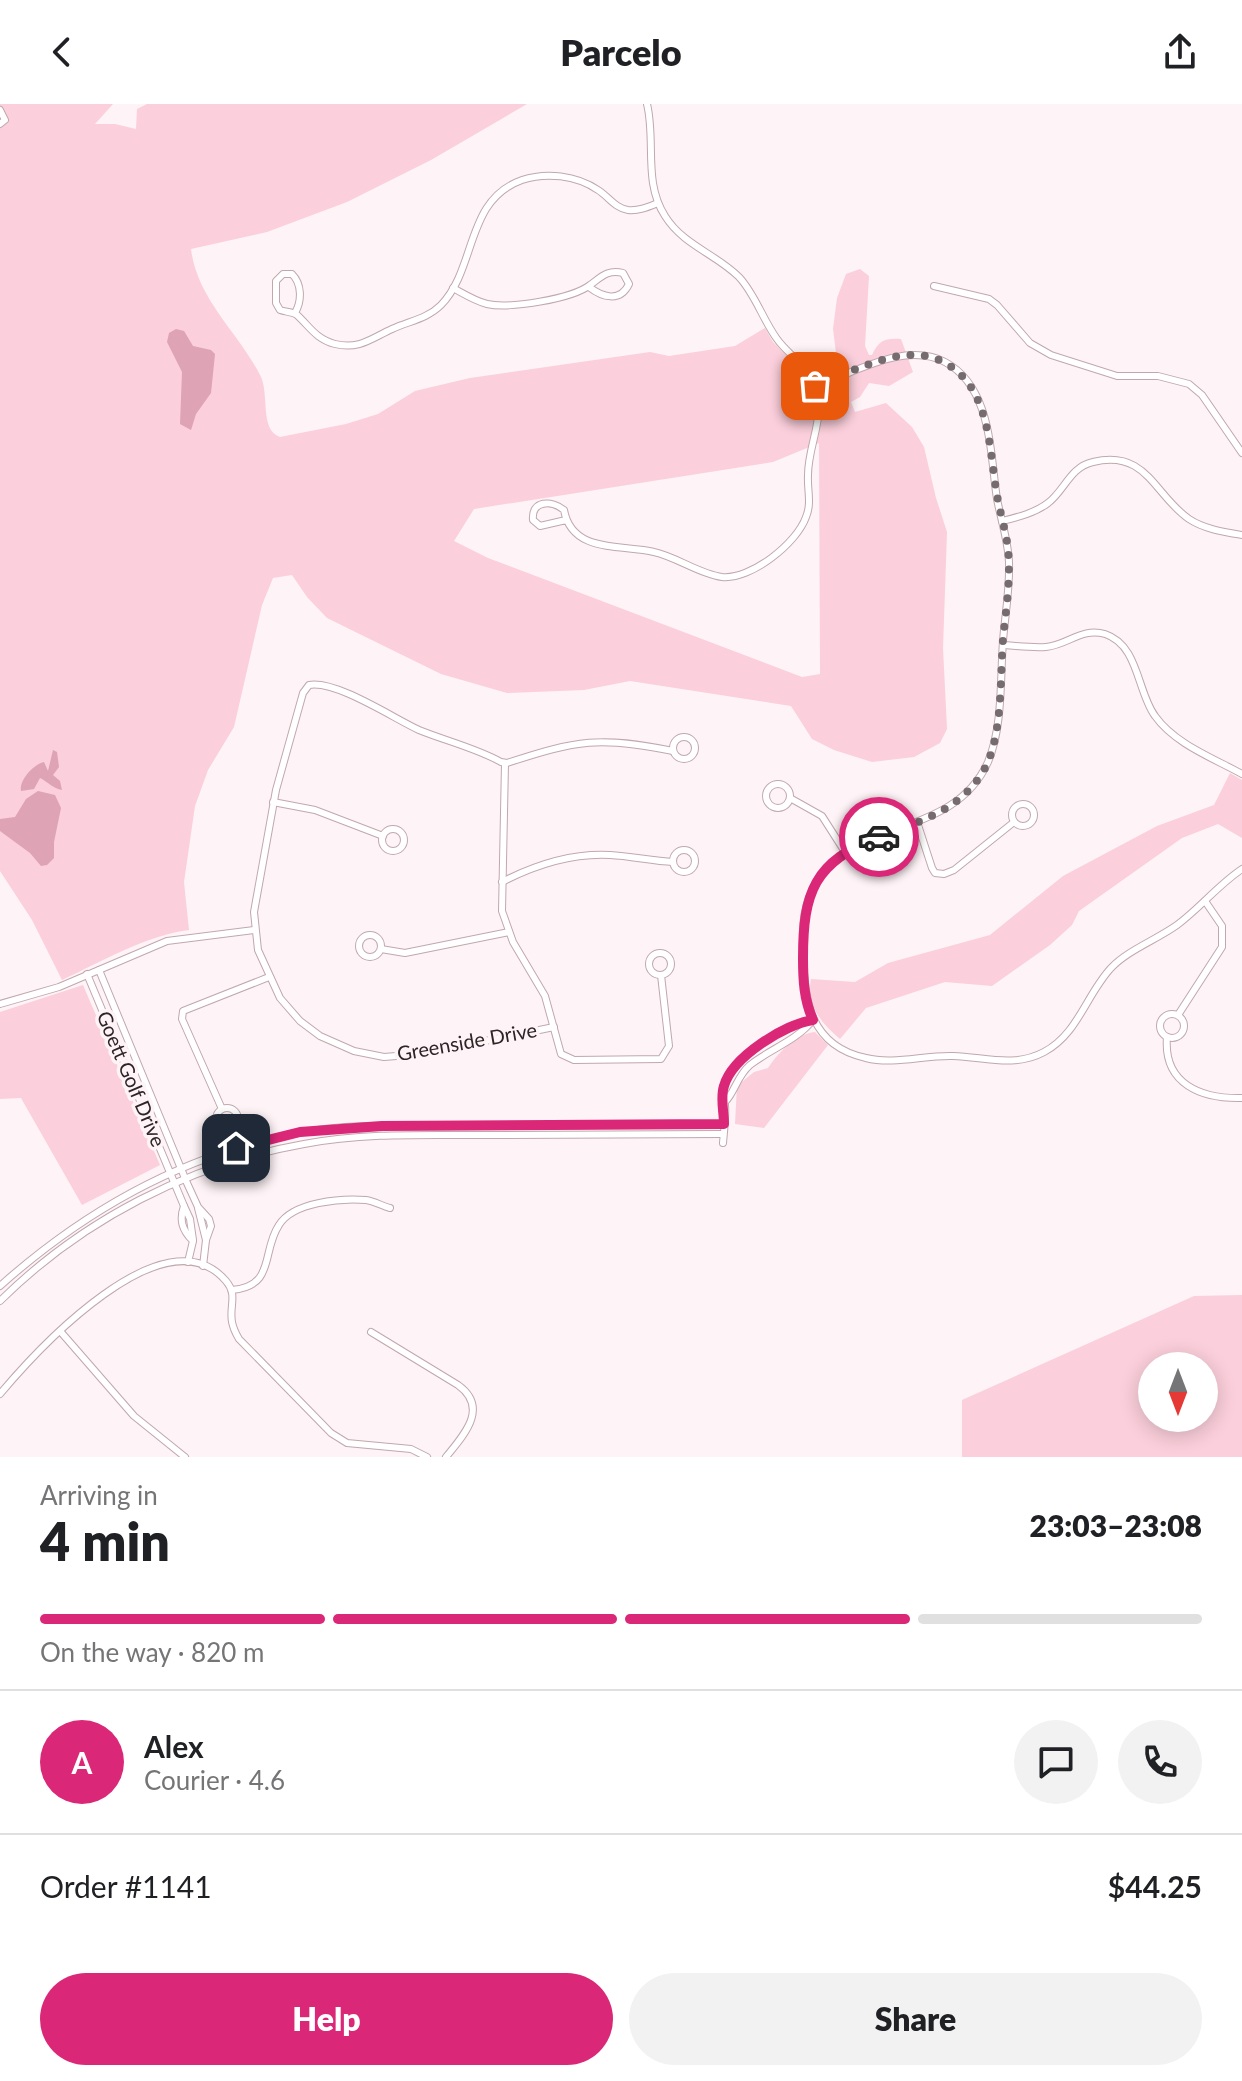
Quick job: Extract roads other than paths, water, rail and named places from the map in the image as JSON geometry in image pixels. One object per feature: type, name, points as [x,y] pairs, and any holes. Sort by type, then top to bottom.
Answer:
[{"type":"street","points":[[566,520],[540,526],[533,520],[532,513],[542,504],[558,505],[580,536],[600,545],[655,552],[677,558],[714,575],[735,577],[763,564],[802,525],[809,507],[808,469],[819,406],[815,386],[803,366],[776,339],[741,279],[680,235],[665,217],[658,203],[651,169],[652,140],[647,104]]},
{"type":"street","points":[[0,110],[5,120],[0,124]]},
{"type":"street","points":[[295,313],[299,304],[300,284],[292,274],[283,274],[276,281],[276,303],[280,310],[295,313],[318,337],[335,344],[354,346],[373,340],[429,314],[453,288],[483,213],[501,192],[522,180],[547,175],[570,178],[599,191],[625,209],[644,209],[658,203]]},
{"type":"street","points":[[453,288],[484,304],[499,306],[543,302],[589,287],[601,276],[616,271],[623,273],[629,284],[622,293],[608,297],[601,297],[589,287]]},
{"type":"street","points":[[934,286],[989,299],[1030,343],[1051,355],[1107,374],[1171,378],[1189,384],[1202,395],[1242,453]]},
{"type":"street","points":[[815,386],[909,354],[928,356],[947,363],[967,382],[982,410],[1009,565],[997,719],[989,759],[974,785],[945,810],[845,852],[820,876],[806,907],[803,986],[813,1020],[823,1033],[839,1047],[872,1060],[950,1056],[1006,1062],[1049,1050],[1066,1035],[1111,968],[1174,927],[1219,885],[1242,869]]},
{"type":"street","points":[[1002,521],[1029,513],[1049,502],[1078,468],[1087,464],[1119,461],[1150,476],[1192,522],[1242,535]]},
{"type":"street","points":[[1003,645],[1047,647],[1085,632],[1110,636],[1127,650],[1150,709],[1159,722],[1179,740],[1242,774]]},
{"type":"street","points":[[0,1004],[46,992],[174,940],[254,930],[256,892],[273,802],[303,693],[312,684],[320,684],[366,702],[420,730],[505,763],[551,748],[599,741],[627,742],[673,751]]},
{"type":"street","points":[[505,763],[502,911],[509,932],[537,978],[554,1027],[558,1050],[564,1057],[574,1060],[657,1060],[667,1053],[669,1041],[661,975]]},
{"type":"street","points":[[780,784],[789,791],[790,798],[786,805],[778,808],[771,806],[766,795],[769,788],[780,784]]},
{"type":"street","points":[[790,798],[822,816],[845,852]]},
{"type":"street","points":[[273,802],[315,810],[383,836]]},
{"type":"street","points":[[917,822],[932,868],[935,873],[944,874],[954,870],[1014,822]]},
{"type":"street","points":[[502,882],[546,863],[583,856],[606,855],[673,862]]},
{"type":"street","points":[[1178,1015],[1222,947],[1222,926],[1205,901]]},
{"type":"street","name":"Greenside Drive","points":[[254,930],[269,977],[285,1005],[310,1029],[331,1042],[364,1054],[409,1056],[554,1027]]},
{"type":"street","points":[[381,949],[405,953],[509,932]]},
{"type":"street","name":"Goett Golf Drive","points":[[99,970],[198,1207],[206,1240],[203,1266]]},
{"type":"street","name":"Goett Golf Drive","points":[[87,974],[190,1219],[193,1241],[188,1262]]},
{"type":"street","points":[[222,1109],[182,1015],[187,1008],[269,977]]},
{"type":"street","points":[[1167,1015],[1178,1015],[1185,1024],[1183,1031],[1174,1038],[1167,1037],[1161,1031],[1161,1020],[1167,1015]]},
{"type":"street","points":[[723,1143],[725,1102],[737,1080],[749,1066],[805,1030],[813,1020]]},
{"type":"street","points":[[1167,1037],[1168,1058],[1185,1085],[1207,1095],[1242,1098]]},
{"type":"street","points":[[0,1286],[69,1230],[126,1195],[181,1168],[294,1133],[382,1126],[724,1124]]},
{"type":"street","points":[[0,1301],[43,1262],[80,1235],[139,1200],[185,1178],[278,1149],[358,1138],[723,1134]]},
{"type":"street","points":[[232,1290],[247,1289],[256,1283],[262,1275],[278,1226],[298,1208],[318,1203],[367,1200],[390,1208]]},
{"type":"street","points":[[0,1394],[28,1361],[88,1306],[155,1266],[188,1262],[217,1273],[232,1290],[231,1321],[239,1339],[331,1433],[347,1443],[411,1449],[427,1457]]},
{"type":"street","points":[[60,1331],[134,1416],[185,1457]]},
{"type":"street","points":[[371,1332],[468,1393],[473,1416],[469,1429],[446,1457]]}]
